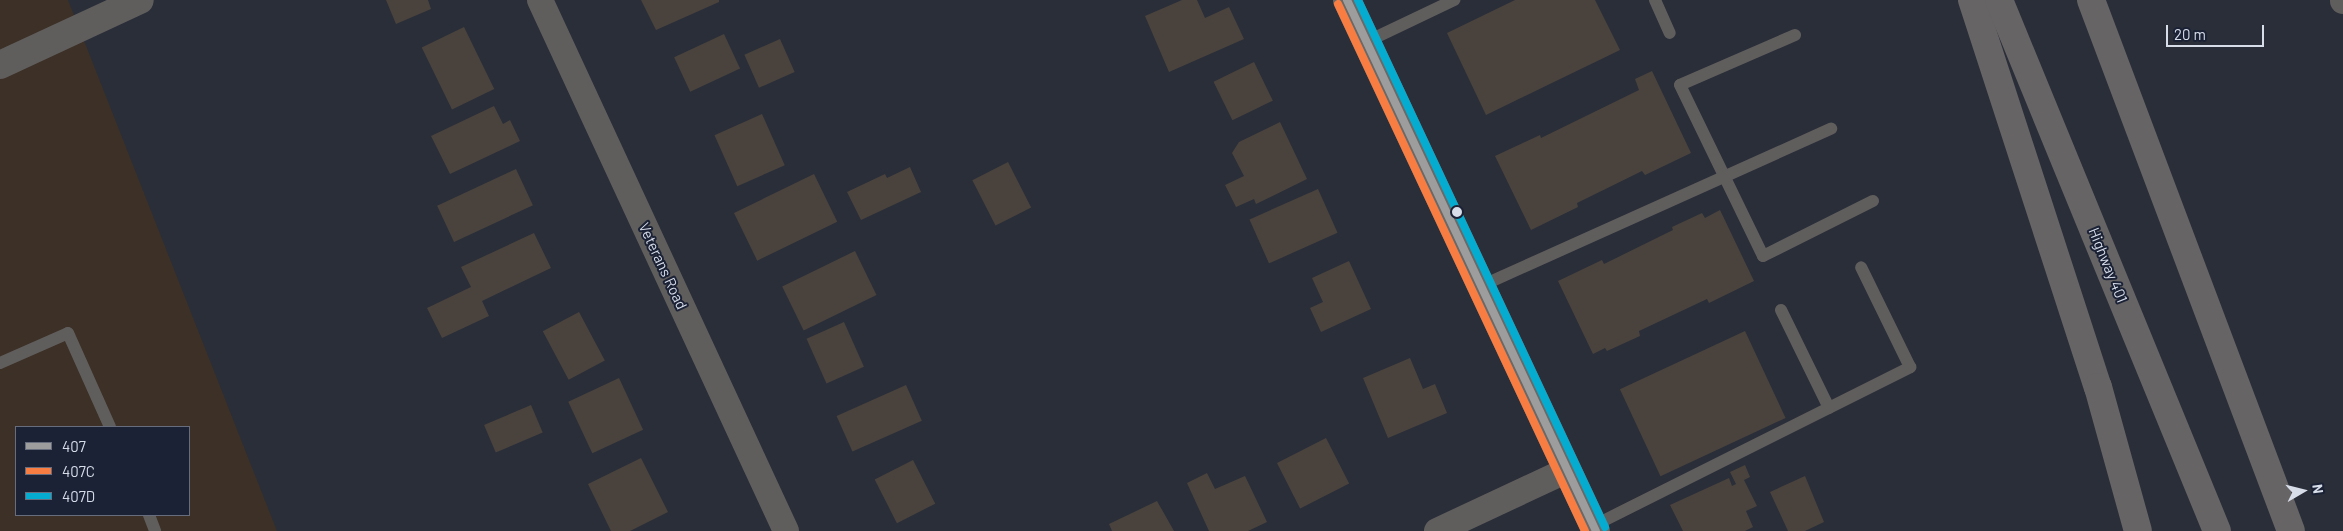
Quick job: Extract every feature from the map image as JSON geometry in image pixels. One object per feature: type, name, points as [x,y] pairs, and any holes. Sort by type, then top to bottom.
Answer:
[{"type":"highway","points":[[1972,0],[2098,387],[2138,531]]},
{"type":"highway","name":"Highway 401","points":[[1999,0],[2217,531]]},
{"type":"highway","points":[[2091,0],[2291,531]]},
{"type":"main road","points":[[1347,0],[1594,529]]},
{"type":"street","points":[[0,64],[140,0]]},
{"type":"street","name":"Veterans Road","points":[[540,0],[786,531]]},
{"type":"street","points":[[1437,531],[1567,470]]},
{"type":"lane","points":[[1366,42],[1454,0]]},
{"type":"lane","points":[[1654,0],[1670,33]]},
{"type":"lane","points":[[1795,35],[1680,85],[1763,256],[1873,202]]},
{"type":"lane","points":[[1481,286],[1831,129]]},
{"type":"lane","points":[[1594,529],[1910,367],[1861,267]]},
{"type":"lane","points":[[1781,310],[1829,408]]},
{"type":"lane","points":[[0,363],[68,333],[110,426]]},
{"type":"lane","points":[[149,516],[155,531]]},
{"type":"shaded area","points":[[0,0],[68,0],[277,531],[0,531]]},
{"type":"building","points":[[386,0],[428,0],[431,9],[396,24]]},
{"type":"building","points":[[641,0],[719,0],[719,2],[656,30]]},
{"type":"building","points":[[1182,0],[1197,0],[1205,18],[1229,7],[1244,39],[1169,72],[1145,16]]},
{"type":"building","points":[[1515,0],[1595,0],[1620,50],[1486,115],[1447,33]]},
{"type":"building","points":[[464,27],[494,89],[452,110],[422,48]]},
{"type":"building","points":[[724,34],[740,68],[690,92],[674,57]]},
{"type":"building","points":[[780,39],[795,72],[759,88],[744,55]]},
{"type":"building","points":[[1254,62],[1273,101],[1232,120],[1214,82]]},
{"type":"building","points":[[1652,71],[1691,153],[1645,175],[1642,171],[1577,203],[1578,207],[1531,230],[1495,156],[1540,135],[1541,138],[1639,90],[1635,79]]},
{"type":"building","points":[[494,106],[503,124],[510,120],[520,141],[450,174],[431,136]]},
{"type":"building","points":[[762,114],[785,165],[737,186],[714,135]]},
{"type":"building","points":[[1280,122],[1307,179],[1256,204],[1254,199],[1236,207],[1225,185],[1244,176],[1232,153],[1239,142]]},
{"type":"building","points":[[1008,162],[1031,207],[996,226],[972,180]]},
{"type":"building","points":[[910,167],[921,192],[861,220],[847,192],[885,174],[887,178]]},
{"type":"building","points":[[516,169],[533,205],[454,242],[437,206]]},
{"type":"building","points":[[814,174],[837,222],[757,261],[734,213]]},
{"type":"building","points":[[1318,189],[1338,233],[1269,263],[1249,220]]},
{"type":"building","points":[[1720,210],[1754,281],[1709,303],[1707,299],[1639,331],[1640,336],[1607,351],[1605,348],[1593,354],[1558,281],[1602,260],[1604,264],[1673,230],[1672,227],[1702,213],[1705,218]]},
{"type":"building","points":[[534,233],[551,268],[482,301],[489,316],[442,338],[427,308],[471,287],[461,267]]},
{"type":"building","points":[[855,251],[876,295],[804,331],[782,287]]},
{"type":"building","points":[[1349,261],[1371,309],[1321,332],[1310,308],[1323,302],[1312,278]]},
{"type":"building","points":[[579,312],[605,361],[569,380],[543,331]]},
{"type":"building","points":[[844,322],[864,367],[826,383],[807,339]]},
{"type":"building","points":[[1745,331],[1786,418],[1661,476],[1620,389]]},
{"type":"building","points":[[1410,358],[1423,389],[1435,384],[1447,413],[1388,438],[1363,378]]},
{"type":"building","points":[[619,378],[643,430],[592,453],[568,402]]},
{"type":"building","points":[[906,385],[922,421],[852,452],[837,416]]},
{"type":"building","points":[[531,405],[543,433],[496,453],[484,425]]},
{"type":"building","points":[[1326,438],[1349,483],[1300,508],[1277,463]]},
{"type":"building","points":[[641,458],[668,512],[630,531],[611,531],[588,484]]},
{"type":"building","points":[[913,460],[935,504],[897,523],[875,480]]},
{"type":"building","points":[[1745,465],[1750,477],[1744,480],[1757,506],[1746,511],[1753,527],[1745,531],[1683,531],[1670,505],[1729,478],[1732,486],[1736,484],[1730,472]]},
{"type":"building","points":[[1207,473],[1215,489],[1245,476],[1267,522],[1248,531],[1209,531],[1187,483]]},
{"type":"building","points":[[1805,476],[1824,522],[1805,531],[1788,531],[1770,492]]},
{"type":"building","points":[[1157,501],[1174,531],[1112,531],[1109,524]]},
{"type":"transit line","name":"407","points":[[1347,0],[1596,531]]},
{"type":"transit line","name":"407D","points":[[1358,0],[1605,527]]},
{"type":"transit line","name":"407C","points":[[1338,4],[1585,531]]}]
